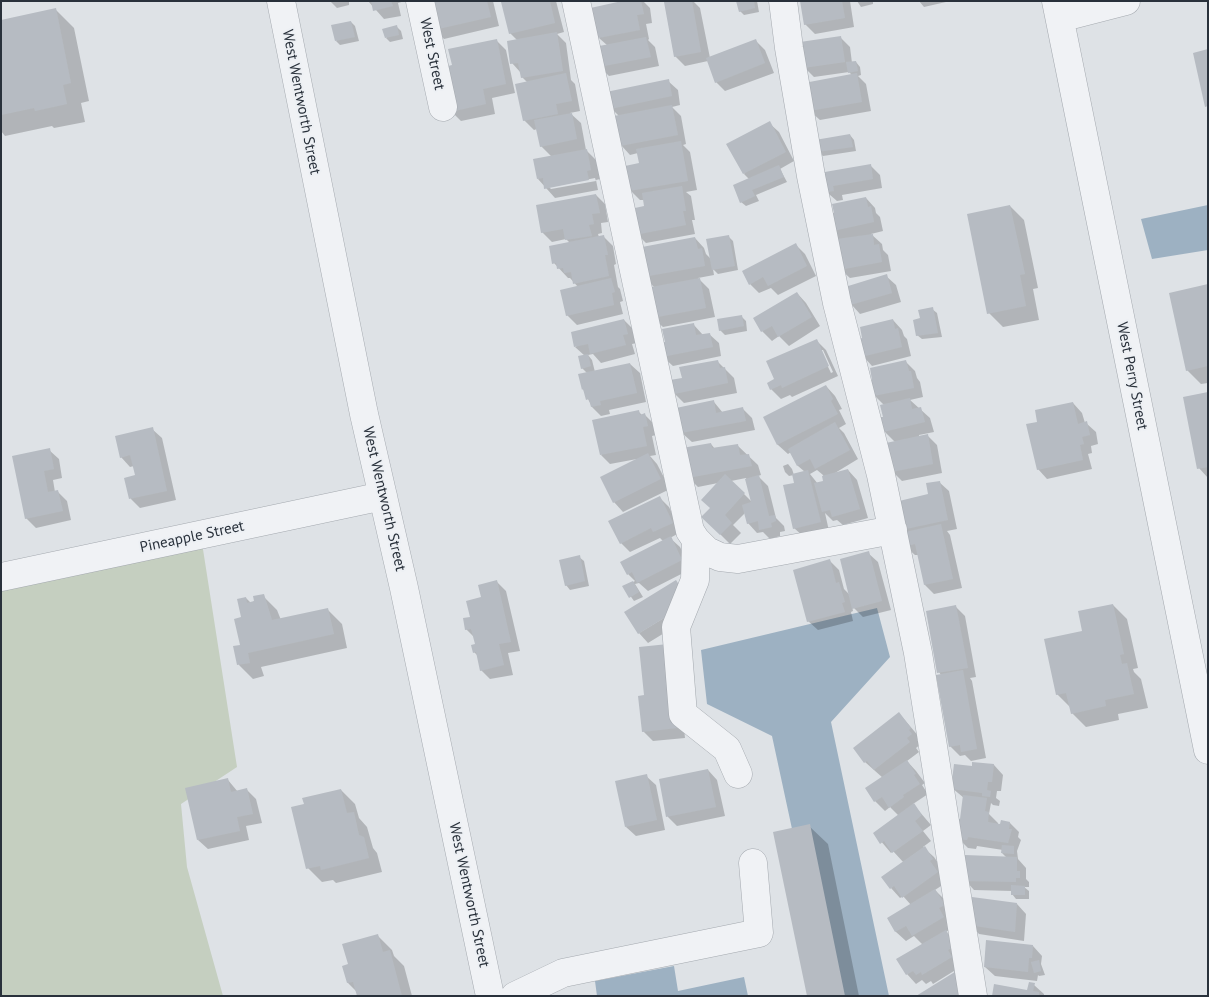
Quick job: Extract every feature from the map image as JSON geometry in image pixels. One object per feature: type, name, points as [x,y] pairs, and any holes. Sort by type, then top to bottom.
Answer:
[{"type":"street","name":"West Wentworth Street","points":[[281,1],[364,414],[406,598],[490,996]]},
{"type":"street","name":"West Street","points":[[420,1],[443,107]]},
{"type":"street","points":[[576,1],[690,531],[707,551],[720,557],[738,559],[893,530]]},
{"type":"street","points":[[783,1],[789,48],[811,176],[837,303],[881,475],[918,653],[973,996]]},
{"type":"street","points":[[1058,10],[1126,1]]},
{"type":"street","name":"West Perry Street","points":[[1058,10],[1208,750]]},
{"type":"street","name":"Pineapple Street","points":[[1,577],[383,496]]},
{"type":"street","points":[[696,540],[695,580],[676,627],[683,714],[727,749],[738,774]]},
{"type":"street","points":[[524,994],[563,973],[759,933],[753,863]]},
{"type":"green space","points":[[202,543],[237,767],[181,804],[187,867],[223,996],[1,996],[1,582]]},
{"type":"water","points":[[1208,205],[1208,250],[1152,259],[1141,219]]},
{"type":"water","points":[[877,608],[890,657],[831,722],[889,996],[828,996],[772,736],[707,704],[701,650]]},
{"type":"water","points":[[674,966],[678,991],[744,977],[748,996],[597,996],[595,981]]},
{"type":"building","points":[[371,1],[391,1],[393,6],[373,11]]},
{"type":"building","points":[[427,1],[487,1],[491,17],[434,30]]},
{"type":"building","points":[[550,1],[555,23],[509,34],[501,2]]},
{"type":"building","points":[[622,1],[641,1],[644,14],[637,15],[640,30],[598,38],[595,24],[590,25],[586,9]]},
{"type":"building","points":[[692,1],[701,52],[674,57],[664,2]]},
{"type":"building","points":[[736,1],[754,1],[755,8],[739,12]]},
{"type":"building","points":[[800,1],[842,1],[845,18],[804,25]]},
{"type":"building","points":[[56,8],[71,83],[63,85],[67,104],[35,111],[34,108],[1,115],[1,20]]},
{"type":"building","points":[[351,21],[355,37],[335,41],[331,25]]},
{"type":"building","points":[[397,25],[399,35],[385,38],[382,29]]},
{"type":"building","points":[[557,32],[563,71],[521,78],[518,63],[510,64],[507,41]]},
{"type":"building","points":[[841,36],[845,62],[803,68],[800,42]]},
{"type":"building","points":[[646,37],[651,57],[599,67],[594,47]]},
{"type":"building","points":[[497,39],[506,84],[483,89],[486,104],[450,112],[440,68],[452,65],[448,49]]},
{"type":"building","points":[[756,39],[765,63],[715,83],[706,58]]},
{"type":"building","points":[[1208,49],[1208,106],[1205,107],[1193,53]]},
{"type":"building","points":[[856,61],[858,71],[848,73],[846,62]]},
{"type":"building","points":[[566,73],[572,101],[556,104],[558,114],[523,121],[515,84]]},
{"type":"building","points":[[857,73],[862,102],[809,111],[804,83]]},
{"type":"building","points":[[669,79],[672,96],[610,109],[606,92]]},
{"type":"building","points":[[672,105],[678,135],[620,146],[614,116]]},
{"type":"building","points":[[572,113],[577,139],[540,147],[534,120]]},
{"type":"building","points":[[770,121],[786,152],[743,174],[726,144]]},
{"type":"building","points":[[850,134],[853,147],[817,152],[815,140]]},
{"type":"building","points":[[681,141],[688,181],[629,191],[625,166],[639,163],[636,149]]},
{"type":"building","points":[[587,149],[591,170],[587,171],[589,180],[544,189],[543,178],[537,179],[533,159]]},
{"type":"building","points":[[871,164],[873,179],[833,186],[834,191],[827,192],[819,173]]},
{"type":"building","points":[[779,165],[784,177],[752,190],[755,196],[740,203],[733,185]]},
{"type":"building","points":[[682,186],[686,211],[683,211],[686,225],[635,235],[632,220],[637,219],[635,208],[644,206],[642,193]]},
{"type":"building","points":[[596,194],[600,213],[592,214],[594,224],[589,225],[592,236],[565,240],[563,229],[541,233],[536,205]]},
{"type":"building","points":[[866,197],[868,207],[871,206],[874,222],[828,232],[824,215],[834,213],[832,204]]},
{"type":"building","points":[[1010,205],[1025,274],[1020,275],[1026,306],[987,314],[967,214]]},
{"type":"building","points":[[873,234],[874,245],[879,244],[882,262],[839,270],[837,239]]},
{"type":"building","points":[[604,235],[608,255],[605,255],[609,276],[573,284],[571,272],[564,273],[563,268],[557,269],[556,263],[552,264],[549,246]]},
{"type":"building","points":[[729,235],[735,266],[712,270],[706,239]]},
{"type":"building","points":[[695,237],[698,249],[702,248],[705,266],[643,277],[642,247]]},
{"type":"building","points":[[796,243],[807,266],[768,286],[763,277],[749,285],[742,271]]},
{"type":"building","points":[[887,274],[892,293],[850,305],[845,287]]},
{"type":"building","points":[[611,278],[615,292],[612,293],[614,305],[566,316],[560,290]]},
{"type":"building","points":[[700,278],[706,308],[652,318],[646,288]]},
{"type":"building","points":[[1208,284],[1208,366],[1186,371],[1169,293]]},
{"type":"building","points":[[797,292],[812,317],[778,337],[772,326],[761,332],[753,318]]},
{"type":"building","points":[[933,307],[938,333],[916,336],[913,320],[920,318],[918,310]]},
{"type":"building","points":[[742,315],[744,326],[719,331],[717,319]]},
{"type":"building","points":[[624,319],[628,334],[623,335],[626,345],[590,354],[588,344],[574,347],[571,332]]},
{"type":"building","points":[[893,319],[895,329],[898,328],[902,347],[861,357],[857,339],[862,338],[860,327]]},
{"type":"building","points":[[694,323],[696,335],[710,333],[713,347],[662,357],[659,343],[665,342],[662,329]]},
{"type":"building","points":[[817,339],[829,366],[782,388],[781,385],[770,390],[767,383],[774,379],[766,361]]},
{"type":"building","points":[[588,354],[591,366],[581,369],[578,356]]},
{"type":"building","points":[[718,360],[720,368],[725,367],[728,383],[674,394],[670,380],[682,378],[679,367]]},
{"type":"building","points":[[906,360],[909,371],[911,371],[914,388],[873,396],[870,368]]},
{"type":"building","points":[[630,363],[637,393],[600,401],[601,405],[591,407],[589,399],[586,400],[582,390],[578,374]]},
{"type":"building","points":[[826,385],[838,414],[777,445],[763,417]]},
{"type":"building","points":[[1208,392],[1208,467],[1197,469],[1183,397]]},
{"type":"building","points":[[910,398],[912,409],[921,407],[925,422],[883,432],[880,417],[883,417],[880,405]]},
{"type":"building","points":[[714,400],[716,413],[743,407],[746,421],[681,433],[676,408]]},
{"type":"building","points":[[1073,402],[1078,424],[1087,421],[1090,435],[1082,437],[1084,444],[1080,445],[1083,460],[1037,470],[1026,424],[1037,422],[1035,410]]},
{"type":"building","points":[[639,410],[640,415],[645,413],[648,426],[643,427],[647,446],[600,455],[592,420]]},
{"type":"building","points":[[835,422],[850,450],[815,469],[810,459],[797,466],[788,449]]},
{"type":"building","points":[[153,427],[167,491],[129,499],[124,478],[135,475],[130,455],[120,458],[115,436]]},
{"type":"building","points":[[928,434],[933,464],[891,472],[886,443]]},
{"type":"building","points":[[711,443],[712,448],[738,444],[740,455],[749,454],[752,466],[688,478],[682,448]]},
{"type":"building","points":[[50,448],[54,469],[44,471],[48,492],[58,490],[63,511],[25,519],[12,456]]},
{"type":"building","points":[[648,453],[661,479],[613,503],[600,477]]},
{"type":"building","points":[[848,469],[860,509],[832,517],[830,510],[822,512],[814,483],[823,481],[822,476]]},
{"type":"building","points":[[808,470],[821,522],[793,529],[783,485],[794,483],[792,474]]},
{"type":"building","points":[[725,474],[745,493],[725,515],[732,523],[720,535],[701,517],[710,508],[701,500]]},
{"type":"building","points":[[759,475],[769,516],[775,515],[776,521],[771,523],[772,527],[759,530],[758,521],[747,524],[742,505],[751,502],[745,479]]},
{"type":"building","points":[[940,481],[948,520],[901,530],[895,502],[928,494],[926,483]]},
{"type":"building","points":[[660,496],[673,523],[653,532],[651,528],[620,544],[608,521]]},
{"type":"building","points":[[941,524],[953,579],[924,585],[915,544],[904,547],[901,533]]},
{"type":"building","points":[[671,536],[682,560],[637,583],[632,572],[627,575],[620,562]]},
{"type":"building","points":[[869,551],[882,601],[852,609],[840,559]]},
{"type":"building","points":[[580,555],[585,581],[565,586],[559,560]]},
{"type":"building","points":[[830,559],[836,583],[839,582],[845,602],[842,603],[845,612],[807,622],[793,570]]},
{"type":"building","points":[[497,580],[511,642],[499,644],[504,665],[480,671],[476,652],[473,653],[471,645],[475,644],[471,629],[465,630],[463,618],[470,617],[466,601],[481,597],[478,585]]},
{"type":"building","points":[[676,580],[683,591],[684,606],[638,634],[624,612]]},
{"type":"building","points":[[633,581],[639,592],[629,598],[622,586]]},
{"type":"building","points":[[264,594],[272,620],[328,608],[334,634],[248,653],[250,663],[237,665],[233,646],[240,645],[234,619],[241,617],[237,599],[246,597],[247,603],[254,601],[253,596]]},
{"type":"building","points":[[1113,604],[1124,654],[1120,655],[1122,664],[1127,663],[1134,694],[1105,700],[1106,706],[1071,714],[1066,693],[1056,695],[1044,639],[1082,631],[1078,611]]},
{"type":"building","points":[[956,605],[968,668],[937,673],[926,611]]},
{"type":"building","points":[[668,644],[677,728],[642,732],[638,696],[644,695],[639,647]]},
{"type":"building","points":[[963,670],[977,749],[961,752],[960,745],[949,747],[936,675]]},
{"type":"building","points":[[899,712],[911,728],[909,730],[912,734],[907,738],[910,742],[874,770],[867,761],[864,763],[853,748]]},
{"type":"building","points":[[907,760],[920,784],[903,795],[904,797],[889,808],[882,797],[874,802],[865,788]]},
{"type":"building","points":[[972,762],[994,764],[992,782],[988,782],[987,790],[991,791],[990,797],[982,796],[982,793],[951,789],[954,764],[972,766]]},
{"type":"building","points":[[708,769],[716,807],[666,817],[659,779]]},
{"type":"building","points":[[647,774],[657,820],[625,827],[615,781]]},
{"type":"building","points":[[228,778],[231,792],[247,788],[253,814],[237,817],[240,831],[197,840],[185,788]]},
{"type":"building","points":[[341,789],[347,813],[354,812],[359,835],[364,837],[369,858],[321,870],[320,866],[306,869],[291,807],[304,804],[302,798]]},
{"type":"building","points":[[963,795],[987,798],[985,811],[989,812],[988,822],[1000,824],[1001,820],[1010,822],[1009,829],[1012,829],[1008,843],[968,837],[967,840],[957,839],[955,818],[960,819]]},
{"type":"building","points":[[914,803],[922,815],[915,821],[923,831],[892,853],[884,841],[880,844],[873,833]]},
{"type":"building","points":[[810,824],[845,996],[807,996],[773,832]]},
{"type":"building","points":[[1002,845],[1014,846],[1014,854],[1001,853]]},
{"type":"building","points":[[925,846],[933,859],[930,861],[938,872],[902,898],[894,886],[890,889],[881,877]]},
{"type":"building","points":[[965,855],[1017,857],[1017,871],[1020,871],[1020,878],[1016,878],[1016,882],[964,881]]},
{"type":"building","points":[[1011,885],[1025,886],[1025,895],[1011,895]]},
{"type":"building","points":[[935,889],[945,905],[939,908],[944,917],[912,936],[906,926],[895,932],[887,918]]},
{"type":"building","points":[[972,897],[1017,903],[1015,932],[968,925]]},
{"type":"building","points":[[946,930],[955,946],[948,950],[952,957],[922,975],[921,972],[916,975],[913,971],[906,975],[896,959]]},
{"type":"building","points":[[378,934],[383,952],[390,950],[402,996],[357,996],[353,982],[347,983],[342,966],[348,964],[342,944]]},
{"type":"building","points":[[986,940],[1033,945],[1032,958],[1029,958],[1028,972],[984,967]]},
{"type":"building","points":[[1039,960],[1041,971],[1034,973],[1031,962]]},
{"type":"building","points":[[958,970],[965,996],[916,996]]},
{"type":"building","points":[[1029,982],[1035,983],[1033,991],[1039,992],[1039,996],[992,996],[994,984],[1027,990]]}]
